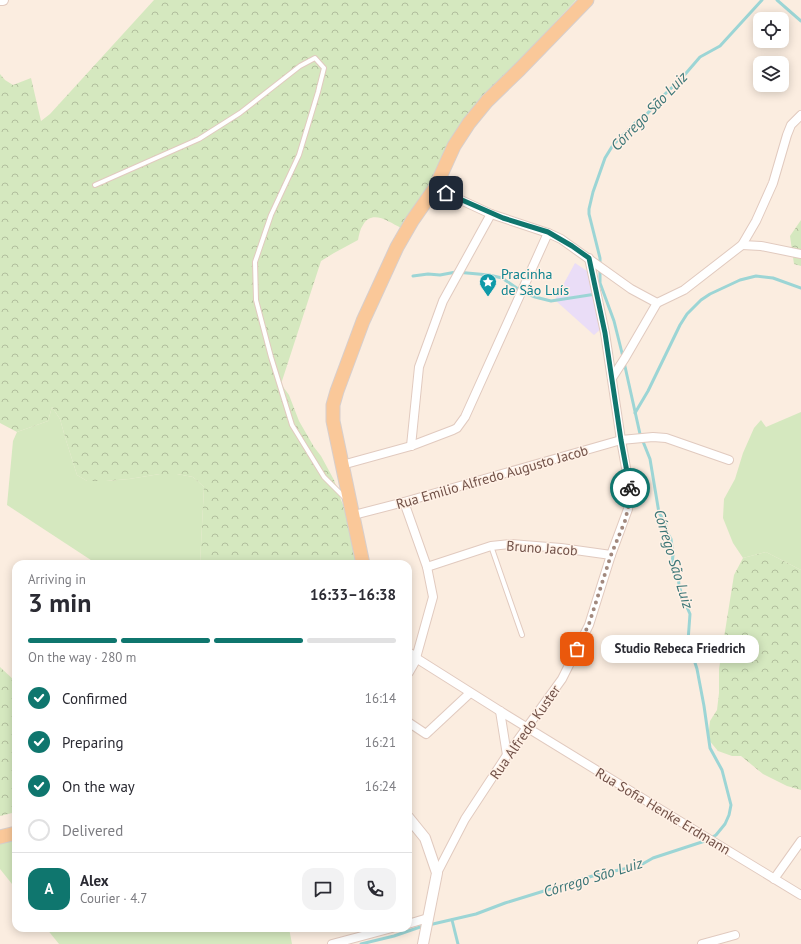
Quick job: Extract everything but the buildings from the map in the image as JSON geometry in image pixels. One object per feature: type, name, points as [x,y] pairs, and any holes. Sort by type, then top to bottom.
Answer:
[{"type":"main road","points":[[362,560],[333,421],[333,405],[363,321],[397,247],[412,221],[435,188],[454,146],[469,123],[487,101],[587,0]]},
{"type":"main road","points":[[0,837],[12,834]]},
{"type":"street","points":[[612,378],[657,303],[684,290],[742,245],[761,211],[773,184],[791,125],[801,115]]},
{"type":"street","points":[[435,188],[491,214],[548,232],[572,246],[631,289],[657,303]]},
{"type":"street","points":[[411,446],[419,366],[443,301],[491,214]]},
{"type":"street","points":[[342,465],[411,446],[453,430],[461,423],[548,232]]},
{"type":"street","points":[[742,245],[761,246],[801,254]]},
{"type":"street","name":"Rua Alfredo Kuster","points":[[437,873],[465,819],[526,727],[554,692],[562,679],[589,624],[611,555],[625,521],[630,500],[630,490],[605,333],[589,258]]},
{"type":"street","name":"Rua Emilio Alfredo Augusto Jacob","points":[[352,509],[404,502],[621,440],[654,437],[672,440],[729,460]]},
{"type":"street","points":[[404,502],[427,567],[433,597],[412,656]]},
{"type":"street","name":"Bruno Jacob","points":[[427,567],[491,546],[511,544],[561,548],[611,555]]},
{"type":"street","name":"Rua Sofia Henke Erdmann","points":[[412,656],[801,895]]},
{"type":"street","points":[[412,725],[426,734],[470,693]]},
{"type":"street","points":[[500,711],[507,755]]},
{"type":"street","points":[[412,822],[425,838],[437,873],[423,943]]},
{"type":"street","points":[[774,879],[801,840]]},
{"type":"street","points":[[412,923],[428,920]]},
{"type":"street","points":[[332,944],[377,932]]},
{"type":"street","points":[[702,944],[735,935]]},
{"type":"lane","points":[[95,185],[199,139],[240,113],[300,66],[315,58],[324,68],[299,155],[271,215],[255,262],[256,300],[271,357],[292,425],[324,477],[352,509]]},
{"type":"lane","points":[[491,546],[522,635]]},
{"type":"shaded area","points":[[575,263],[587,271],[604,326],[594,335],[555,300]]},
{"type":"green space","points":[[154,0],[576,0],[474,109],[445,167],[401,228],[381,218],[371,218],[367,220],[362,227],[358,240],[321,261],[281,384],[289,395],[299,421],[334,480],[356,534],[362,560],[200,560],[204,487],[193,477],[177,474],[160,474],[129,479],[87,481],[77,475],[60,419],[52,407],[48,421],[17,432],[0,423],[0,74],[5,80],[13,85],[31,78],[41,121],[50,114]]},
{"type":"green space","points":[[801,220],[801,266],[794,264],[790,236]]},
{"type":"green space","points":[[52,407],[60,419],[77,475],[87,481],[106,481],[160,474],[177,474],[193,477],[204,487],[200,560],[91,560],[7,505],[13,441],[17,432],[48,421]]},
{"type":"green space","points":[[801,412],[801,570],[766,552],[743,558],[733,543],[723,518],[724,499],[735,479],[743,453],[754,428],[761,420],[766,427]]},
{"type":"green space","points":[[766,552],[801,570],[801,790],[787,786],[763,774],[741,756],[732,756],[718,751],[708,739],[710,721],[717,710],[719,669],[734,575],[743,558]]},
{"type":"green space","points":[[0,667],[12,678],[12,813],[0,816]]},
{"type":"green space","points":[[12,828],[12,884],[0,869],[0,832]]},
{"type":"green space","points":[[49,932],[290,932],[292,944],[59,944]]},
{"type":"waterway","name":"Córrego São Luiz","points":[[623,357],[614,321],[600,283],[600,258],[589,214],[593,192],[605,158],[613,145],[635,123],[646,115],[700,57],[720,46],[762,0]]},
{"type":"waterway","points":[[777,0],[801,21]]},
{"type":"waterway","points":[[413,276],[428,274],[440,275],[456,272],[489,275],[502,278],[521,291],[535,297],[551,301],[596,294]]},
{"type":"waterway","points":[[635,413],[648,391],[680,325],[687,314],[701,300],[710,294],[740,280],[756,276],[773,278],[801,288]]},
{"type":"waterway","name":"Córrego São Luiz","points":[[412,930],[476,914],[505,903],[599,874],[639,866],[653,858],[708,840],[716,835],[725,824],[729,815],[731,805],[722,770],[710,748],[697,669],[688,641],[690,614],[682,596],[678,575],[672,563],[673,555],[671,539],[665,522],[659,513],[650,459],[640,434],[624,362]]},
{"type":"waterway","points":[[452,920],[458,944]]},
{"type":"waterway","name":"Córrego São Luiz","points":[[361,944],[406,932]]},
{"type":"way so far","points":[[577,649],[589,624],[611,555],[625,521],[630,500],[630,488]]},
{"type":"place","name":"Pracinha de São Luís","points":[[488,297]]},
{"type":"place","name":"Studio Rebeca Friedrich","points":[[577,649]]},
{"type":"route","points":[[446,193],[503,218],[548,232],[589,258],[605,333],[621,440],[630,488]]}]
